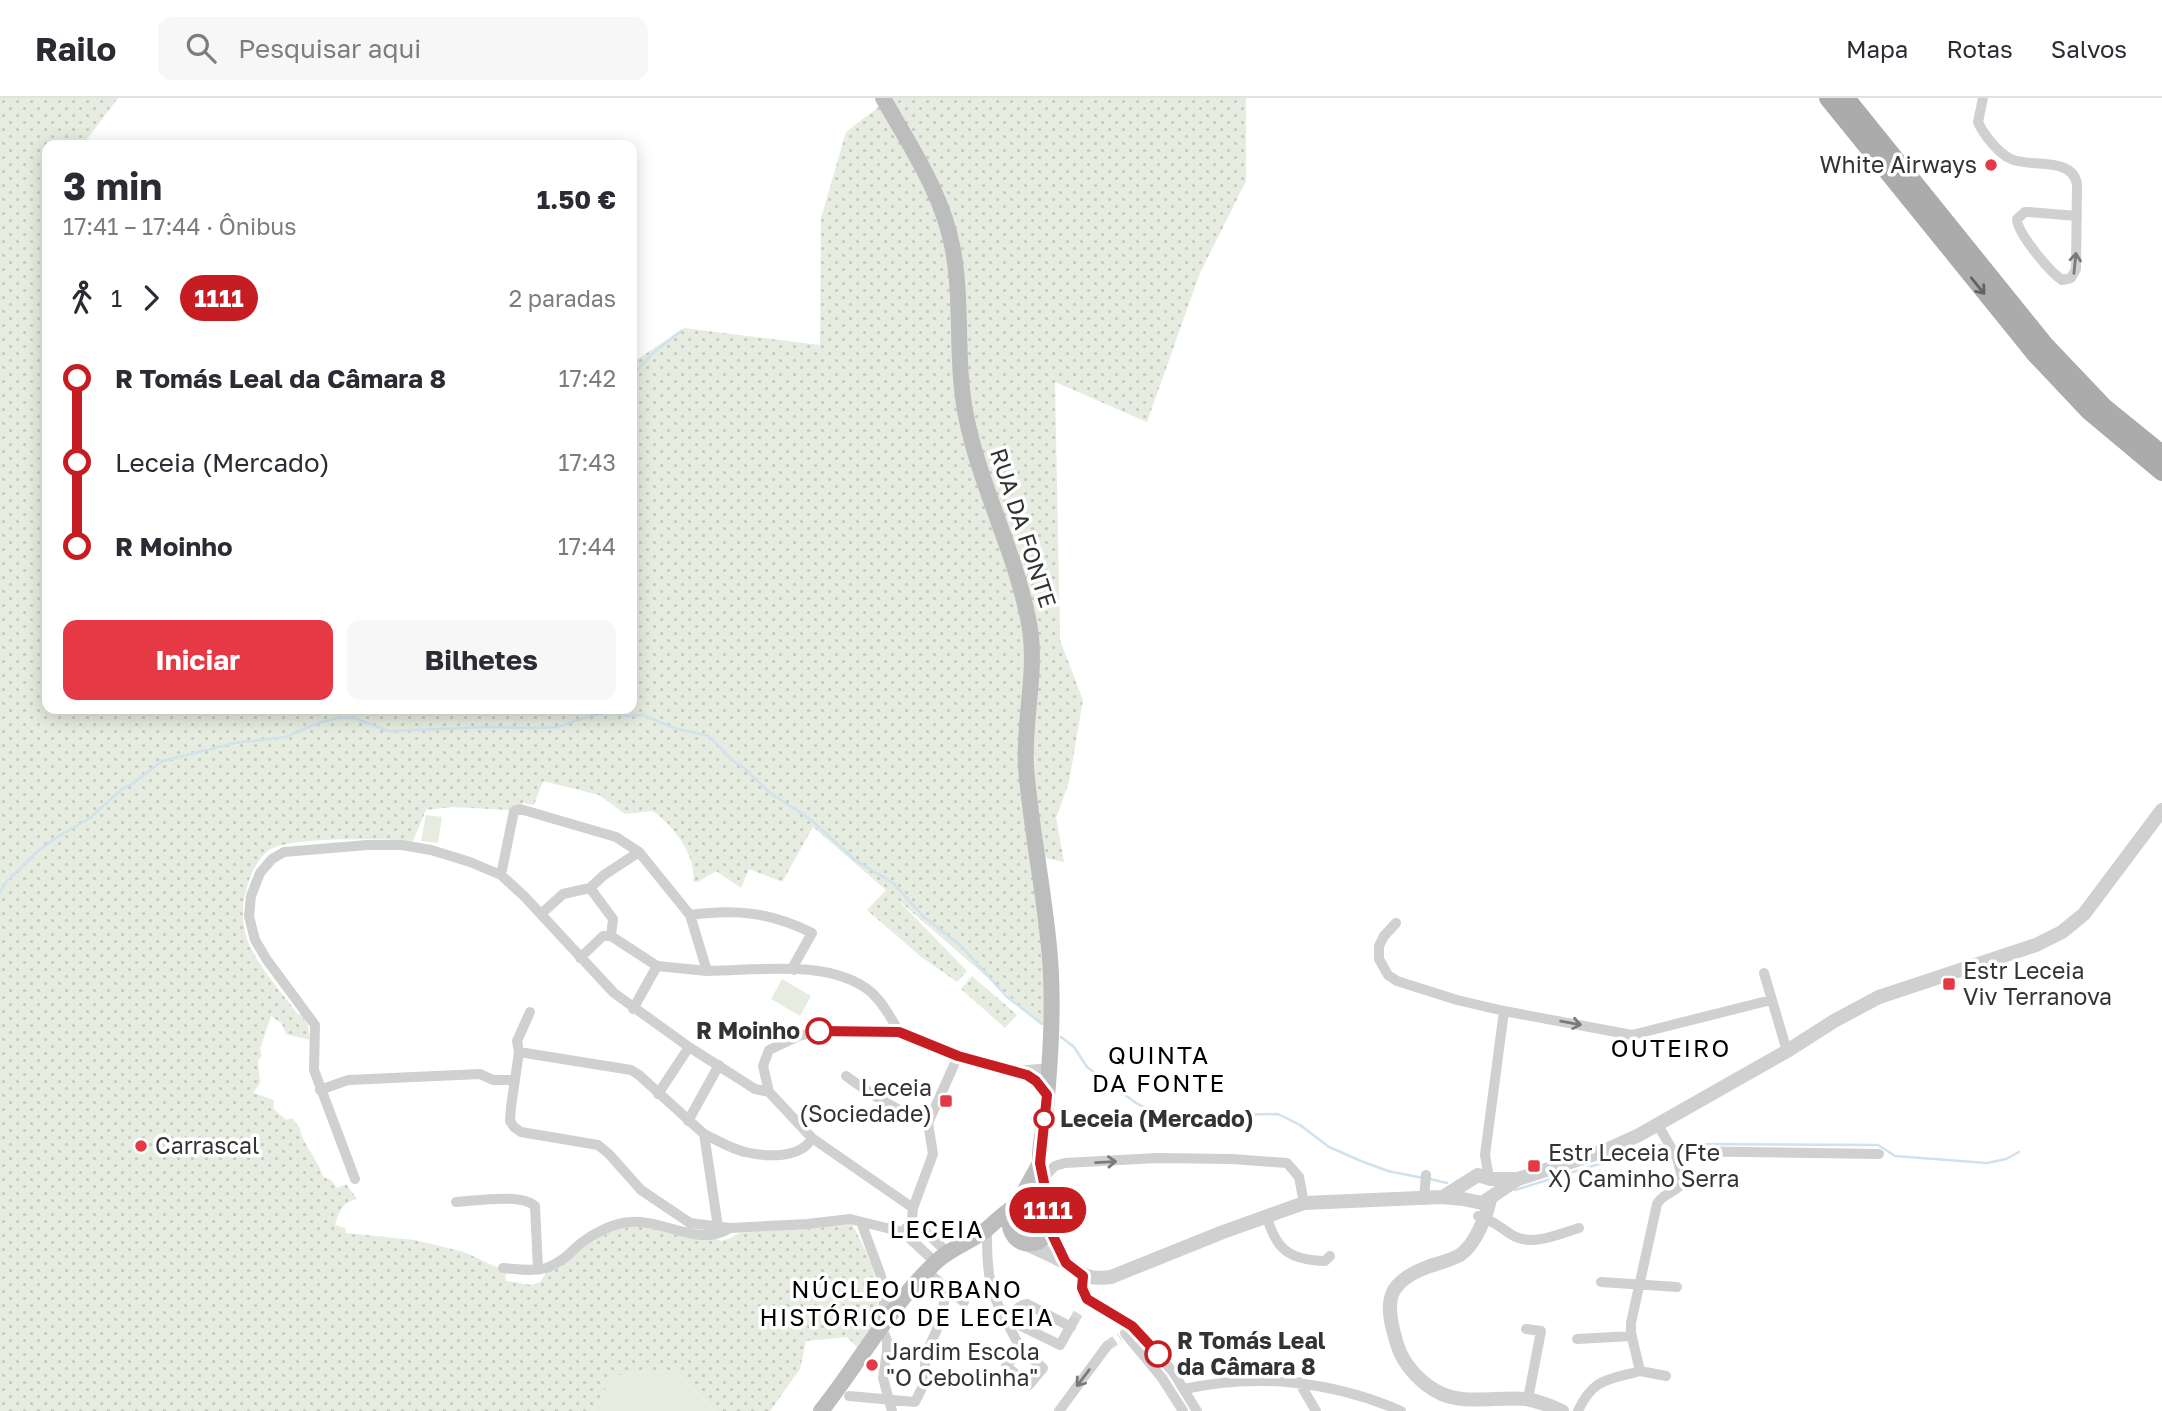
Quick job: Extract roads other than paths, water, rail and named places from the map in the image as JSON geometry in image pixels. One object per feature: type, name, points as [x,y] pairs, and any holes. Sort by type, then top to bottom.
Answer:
[{"type":"main road","name":"RUA DA FONTE","points":[[883,98],[931,185],[948,229],[957,277],[959,374],[966,417],[981,475],[1028,617],[1033,661],[1026,763],[1049,956],[1050,1068],[1041,1165],[1050,1218]]},
{"type":"main road","points":[[1828,98],[2036,355],[2097,419],[2162,471]]},
{"type":"main road","points":[[1846,98],[2054,355],[2105,407],[2162,454]]},
{"type":"main road","name":"RUA DA FONTE","points":[[1016,1205],[1041,1165]]},
{"type":"main road","points":[[821,1411],[901,1300],[940,1259],[983,1236],[1016,1205],[1032,1200],[1038,1202],[1050,1218],[1045,1237],[1039,1241],[983,1236]]},
{"type":"main road","points":[[1016,1205],[1008,1221],[1013,1235],[1022,1241]]},
{"type":"street","points":[[1983,98],[1978,122],[2005,155],[2018,161],[2064,167],[2074,174],[2077,185],[2077,216],[2076,269],[2071,278],[2062,280],[2022,234],[2017,219],[2025,212],[2077,216]]},
{"type":"street","points":[[500,874],[514,811],[520,809],[616,837],[639,852],[690,915],[707,971]]},
{"type":"street","points":[[1562,1411],[1528,1399],[1460,1398],[1437,1391],[1405,1363],[1400,1355],[1389,1304],[1390,1295],[1399,1282],[1413,1272],[1460,1254],[1472,1242],[1477,1213],[1482,1203],[1518,1179],[1604,1150],[1658,1125],[1834,1021],[1879,998],[2036,945],[2062,932],[2084,914],[2162,810]]},
{"type":"street","points":[[355,1179],[314,1070],[315,1025],[267,960],[255,940],[249,916],[251,896],[260,873],[272,859],[284,852],[402,845],[431,850],[500,874],[614,993],[689,1047],[755,1089],[769,1092]]},
{"type":"street","points":[[541,914],[563,894],[590,888],[604,875],[639,852]]},
{"type":"street","points":[[590,888],[613,919],[611,936]]},
{"type":"street","points":[[690,915],[723,911],[764,914],[812,933],[794,965],[794,970]]},
{"type":"street","points":[[1396,923],[1384,936],[1379,947],[1379,959],[1388,975],[1397,981],[1444,996],[1504,1011],[1632,1035],[1771,1000]]},
{"type":"street","points":[[542,936],[550,925]]},
{"type":"street","points":[[580,958],[603,936],[611,936],[657,966],[707,971],[828,972],[860,985],[880,1002],[899,1032]]},
{"type":"street","points":[[634,1009],[657,966]]},
{"type":"street","points":[[1764,973],[1787,1051]]},
{"type":"street","points":[[1492,1198],[1495,1187],[1485,1155],[1504,1011]]},
{"type":"street","points":[[530,1012],[517,1041],[519,1052],[510,1121],[514,1127],[529,1134],[598,1145],[641,1190],[690,1223],[730,1228],[807,1224],[843,1219],[903,1232],[940,1259]]},
{"type":"street","points":[[849,1396],[915,1402],[927,1378],[923,1366],[928,1346],[938,1327],[947,1290],[940,1259],[913,1214],[812,1138],[769,1092],[763,1066],[769,1050],[799,1036],[819,1031],[899,1032],[993,1067],[1015,1070],[1050,1068]]},
{"type":"street","points":[[658,1094],[689,1047]]},
{"type":"street","points":[[519,1052],[631,1070],[704,1135],[746,1152],[790,1155],[805,1148],[812,1138]]},
{"type":"street","points":[[903,1232],[913,1214],[933,1154],[928,1123],[958,1056]]},
{"type":"street","points":[[688,1121],[719,1066]]},
{"type":"street","points":[[1015,1070],[1036,1081],[1047,1095]]},
{"type":"street","points":[[320,1090],[348,1080],[480,1074],[493,1080],[514,1080]]},
{"type":"street","points":[[846,1076],[898,1112],[928,1123]]},
{"type":"street","points":[[1640,1371],[1632,1336],[1632,1312],[1657,1204],[1683,1181],[1674,1152],[1658,1125]]},
{"type":"street","points":[[704,1135],[718,1227]]},
{"type":"street","points":[[1674,1152],[1879,1154]]},
{"type":"street","points":[[1477,1213],[1466,1189],[1485,1155]]},
{"type":"street","points":[[1041,1165],[1055,1167],[1067,1163],[1157,1158],[1287,1163],[1299,1177],[1304,1203]]},
{"type":"street","points":[[1442,1197],[1478,1175],[1518,1179]]},
{"type":"street","points":[[1022,1241],[1066,1263],[1083,1276],[1111,1277],[1304,1203],[1425,1186],[1527,1241],[1579,1228]]},
{"type":"street","points":[[456,1202],[501,1199],[530,1202],[535,1206],[538,1269]]},
{"type":"street","points":[[1266,1217],[1274,1239],[1294,1257],[1325,1261],[1330,1256]]},
{"type":"street","points":[[1050,1218],[1054,1240],[1066,1263]]},
{"type":"street","points":[[503,1268],[538,1269],[563,1260],[583,1242],[607,1228],[631,1222],[656,1225],[677,1232],[707,1235],[720,1234],[730,1228]]},
{"type":"street","points":[[861,1222],[881,1276],[884,1301],[881,1327],[887,1340],[883,1378],[891,1411]]},
{"type":"street","points":[[983,1236],[992,1293],[1021,1349]]},
{"type":"street","points":[[1083,1276],[1084,1304],[1165,1362],[1197,1411]]},
{"type":"street","points":[[1601,1282],[1677,1287]]},
{"type":"street","points":[[947,1290],[964,1302]]},
{"type":"street","points":[[1027,1304],[1072,1325],[1060,1345],[1009,1322],[1019,1305],[1027,1304]]},
{"type":"street","points":[[1526,1329],[1554,1331]]},
{"type":"street","points":[[1528,1399],[1541,1331]]},
{"type":"street","points":[[1126,1332],[1163,1378],[1183,1411]]},
{"type":"street","points":[[1577,1339],[1632,1336]]},
{"type":"street","points":[[1059,1411],[1107,1346]]},
{"type":"street","points":[[1578,1411],[1587,1392],[1594,1386],[1640,1371],[1666,1376]]},
{"type":"street","points":[[1184,1389],[1251,1380],[1299,1382],[1361,1396],[1401,1411]]},
{"type":"street","points":[[1299,1382],[1317,1411]]},
{"type":"waterway","points":[[637,371],[654,352],[681,331]]},
{"type":"waterway","points":[[0,892],[7,881],[37,852],[90,818],[122,789],[162,761],[235,743],[286,737],[340,717],[354,718],[388,731],[558,727],[599,714]]},
{"type":"waterway","points":[[619,714],[643,715],[674,728],[709,736],[769,792],[810,819],[855,860],[893,883],[923,916],[961,946],[1006,996],[1042,1024]]},
{"type":"waterway","points":[[1061,1037],[1074,1047],[1087,1067],[1136,1103],[1162,1116],[1278,1114],[1300,1125],[1329,1147],[1388,1171],[1423,1178]]},
{"type":"waterway","points":[[1678,1144],[1878,1145],[1895,1156],[1987,1163],[2006,1159],[2019,1152]]},
{"type":"waterway","points":[[1515,1190],[1661,1145]]},
{"type":"waterway","points":[[1430,1179],[1447,1183]]},
{"type":"tunnel","points":[[1073,1322],[1081,1309]]},
{"type":"tunnel","points":[[1107,1346],[1120,1337]]},
{"type":"place","name":"White Airways","points":[[1991,165]]},
{"type":"place","name":"Estr Leceia Viv Terranova","points":[[1949,984]]},
{"type":"place","name":"R Moinho","points":[[819,1031]]},
{"type":"place","name":"Leceia (Sociedade)","points":[[946,1101]]},
{"type":"place","name":"Leceia (Mercado)","points":[[1044,1119]]},
{"type":"place","name":"Carrascal","points":[[141,1146]]},
{"type":"place","name":"Estr Leceia (Fte X) Caminho Serra","points":[[1534,1166]]},
{"type":"place","name":"R Tomás Leal da Câmara 8","points":[[1158,1354]]},
{"type":"place","name":"Jardim Escola \"O Cebolinha\"","points":[[872,1365]]},
{"type":"district","name":"OUTEIRO","points":[[1671,1049]]},
{"type":"district","name":"QUINTA DA FONTE","points":[[1159,1070]]},
{"type":"district","name":"LECEIA","points":[[937,1230]]},
{"type":"district","name":"NÚCLEO URBANO HISTÓRICO DE LECEIA","points":[[907,1304]]}]
